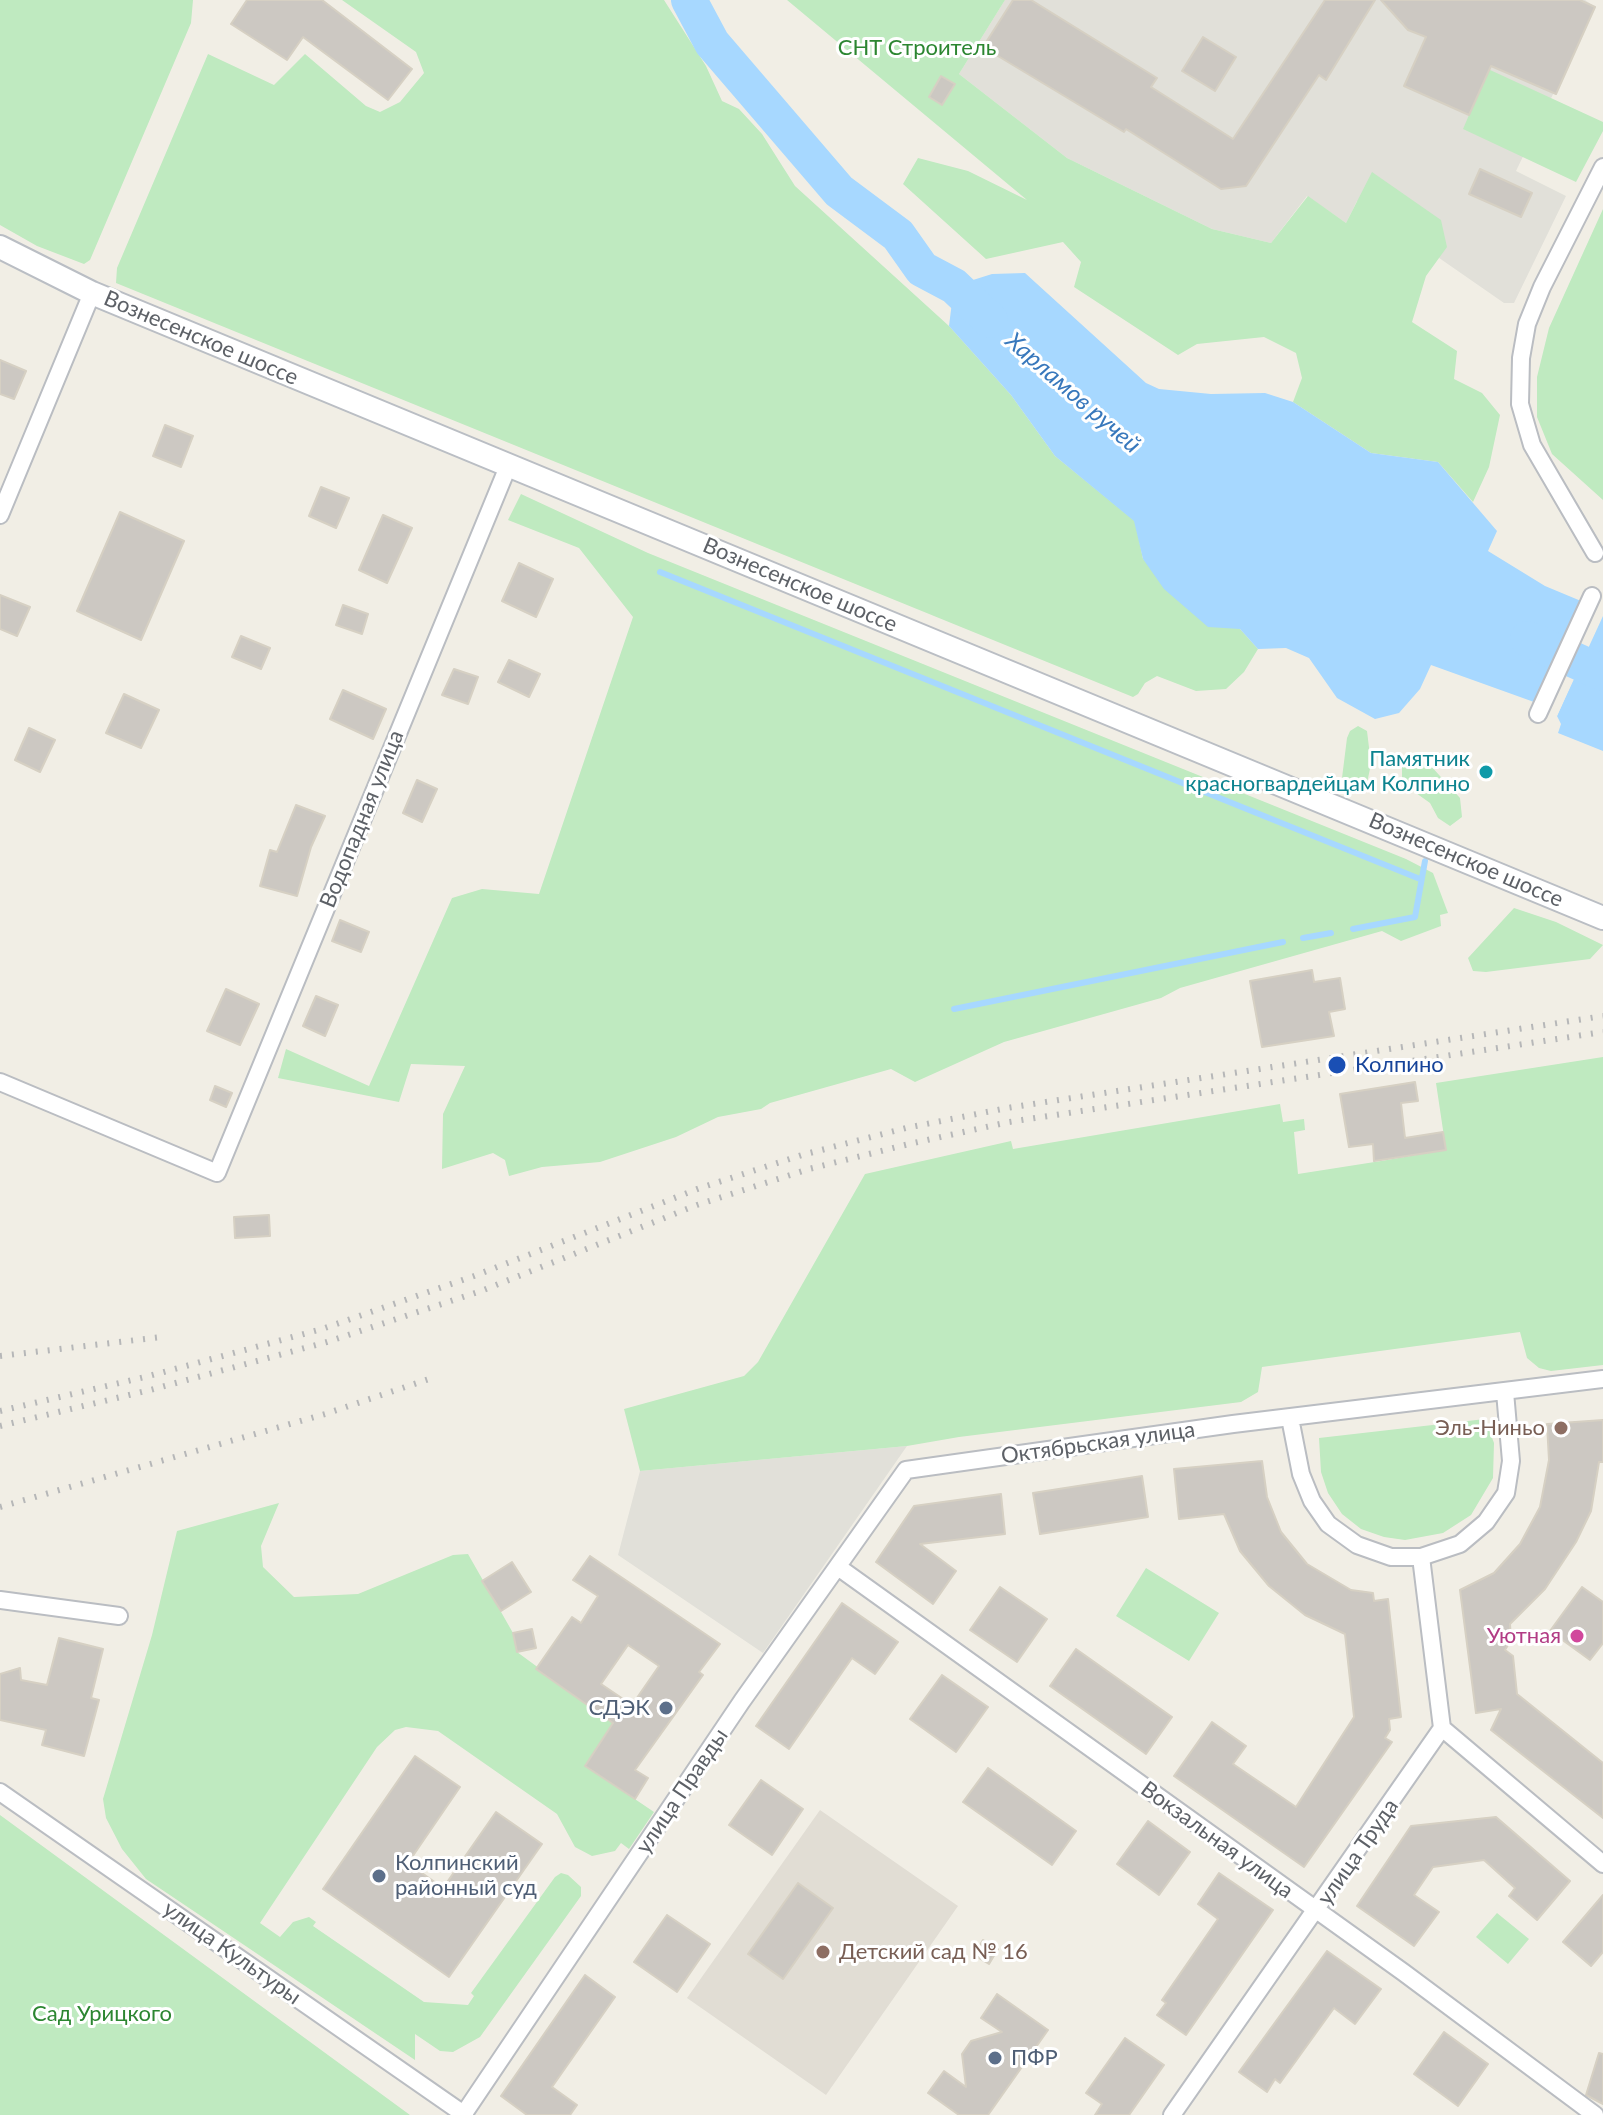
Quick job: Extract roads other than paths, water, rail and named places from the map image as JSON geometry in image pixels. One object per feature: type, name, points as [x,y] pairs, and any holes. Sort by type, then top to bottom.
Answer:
[{"type":"street","points":[[1595,553],[1532,445],[1520,404],[1521,358],[1527,324],[1542,287],[1603,167]]},
{"type":"street","name":"Вознесенское шоссе","points":[[0,247],[92,293],[1603,918]]},
{"type":"street","points":[[0,515],[92,293]]},
{"type":"street","name":"Водопадная улица","points":[[0,1082],[217,1173],[509,464]]},
{"type":"street","points":[[1538,714],[1592,596]]},
{"type":"street","points":[[1290,1418],[1301,1474],[1312,1501],[1328,1524],[1357,1545],[1391,1557],[1421,1557],[1460,1544],[1486,1522],[1506,1493],[1511,1461],[1505,1392],[1603,1379]]},
{"type":"street","name":"Октябрьская улица","points":[[906,1470],[1505,1392]]},
{"type":"street","name":"улица Правды","points":[[464,2115],[742,1701],[906,1470]]},
{"type":"street","points":[[1421,1557],[1442,1728],[1603,1864]]},
{"type":"street","name":"Вокзальная улица","points":[[838,1567],[1595,2115]]},
{"type":"street","points":[[0,1600],[119,1616]]},
{"type":"street","name":"улица Труда","points":[[1172,2115],[1442,1728]]},
{"type":"street","name":"улица Культуры","points":[[0,1792],[464,2115]]},
{"type":"water","points":[[1025,273],[1146,383],[1159,389],[1211,394],[1265,393],[1293,402],[1371,453],[1438,462],[1497,531],[1488,551],[1545,586],[1581,601],[1534,702],[1431,665],[1420,689],[1399,713],[1375,719],[1337,698],[1309,658],[1286,648],[1258,649],[1240,629],[1208,627],[1164,589],[1143,559],[1134,521],[1055,456],[1011,395],[949,326],[954,286],[992,274]]},
{"type":"water","points":[[1603,616],[1603,751],[1558,733],[1561,724],[1557,716]]},
{"type":"waterway","name":"Харламов ручей","points":[[689,0],[712,43],[839,191],[898,235],[922,269],[954,286],[990,320]]},
{"type":"waterway","points":[[660,572],[1420,879]]},
{"type":"waterway","name":"Харламов ручей","points":[[1528,639],[1603,673]]},
{"type":"waterway","points":[[1353,929],[1415,917],[1425,861]]},
{"type":"waterway","points":[[1303,938],[1331,933]]},
{"type":"waterway","points":[[954,1009],[1283,942]]},
{"type":"railway","points":[[0,1411],[149,1376],[322,1329],[474,1276],[700,1188],[802,1155],[906,1128],[1007,1108],[1603,1016]]},
{"type":"railway","points":[[0,1426],[150,1390],[327,1342],[481,1291],[697,1205],[809,1169],[909,1144],[1009,1122],[1603,1032]]},
{"type":"railway","points":[[0,1356],[162,1337]]},
{"type":"railway","points":[[0,1507],[325,1414],[432,1378]]},
{"type":"place","name":"Памятник красногвардейцам Колпино","points":[[1486,772]]},
{"type":"place","name":"Колпино","points":[[1337,1065]]},
{"type":"place","name":"Эль-Ниньо","points":[[1561,1428]]},
{"type":"place","name":"Уютная","points":[[1577,1636]]},
{"type":"place","name":"СДЭК","points":[[666,1708]]},
{"type":"place","name":"Колпинский районный суд","points":[[379,1876]]},
{"type":"place","name":"Детский сад № 16","points":[[823,1952]]},
{"type":"place","name":"ПФР","points":[[995,2058]]},
{"type":"park label","name":"СНТ Строитель","points":[[917,48]]},
{"type":"park label","name":"Сад Урицкого","points":[[102,2014]]}]
